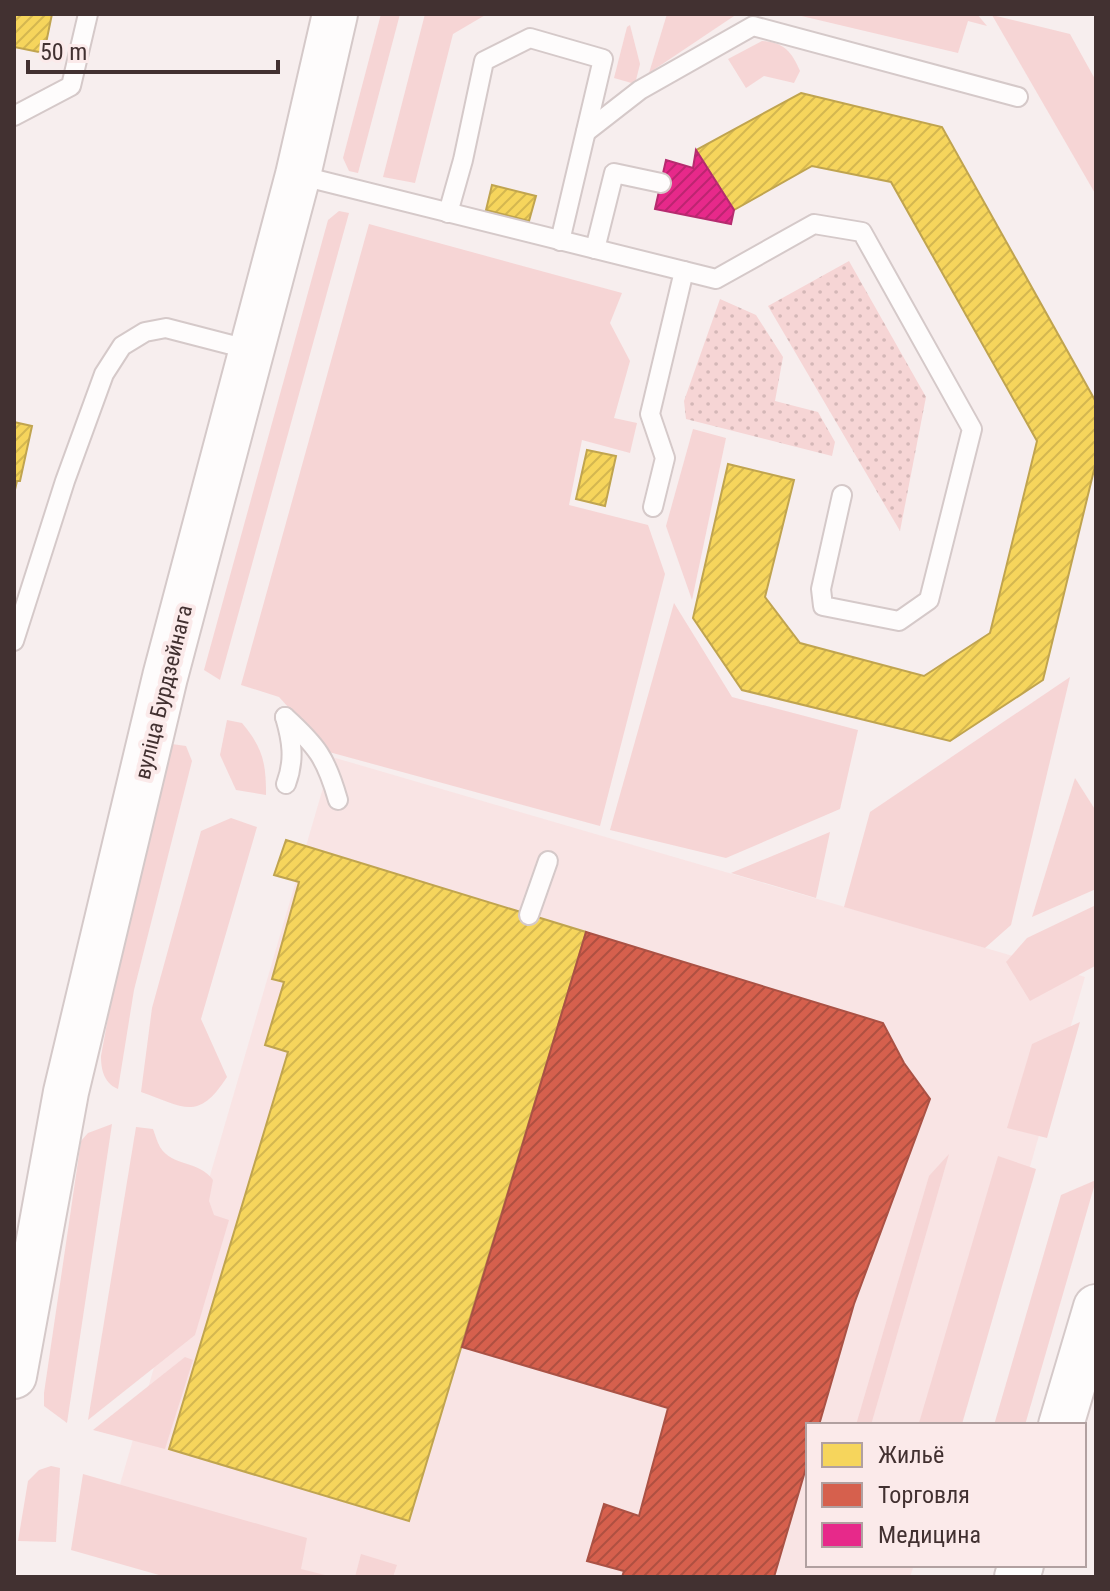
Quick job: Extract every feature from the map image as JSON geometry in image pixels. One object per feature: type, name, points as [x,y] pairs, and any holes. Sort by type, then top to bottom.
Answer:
[{"type":"street","name":"вуліца Бурдзейнага","points":[[14,1376],[66,1092],[165,677],[298,175],[335,14]]},
{"type":"street","points":[[1062,1423],[1096,1307]]},
{"type":"lane","points":[[14,116],[71,86],[88,14]]},
{"type":"lane","points":[[586,132],[640,90],[753,26],[1018,97]]},
{"type":"lane","points":[[448,213],[484,61],[530,38],[603,59],[560,241]]},
{"type":"lane","points":[[595,249],[614,173],[661,183]]},
{"type":"lane","points":[[298,175],[716,279],[814,224],[862,232],[972,429],[929,600],[899,621],[823,606],[821,589],[842,495]]},
{"type":"lane","points":[[653,507],[665,458],[650,414],[684,271]]},
{"type":"lane","points":[[14,641],[20,601],[104,374],[122,346],[145,332],[166,328],[251,350]]},
{"type":"lane","points":[[286,784],[291,772],[293,744],[285,717],[312,741],[328,765],[338,800]]},
{"type":"lane","points":[[529,915],[548,861]]},
{"type":"shaded area","points":[[381,14],[400,14],[358,173],[349,171],[343,158]]},
{"type":"shaded area","points":[[425,14],[487,14],[453,34],[415,183],[383,177]]},
{"type":"shaded area","points":[[667,14],[737,14],[649,73]]},
{"type":"shaded area","points":[[793,14],[977,14],[987,26],[968,21],[958,53]]},
{"type":"shaded area","points":[[992,15],[1070,34],[1096,81],[1096,195]]},
{"type":"shaded area","points":[[630,25],[640,64],[635,84],[614,78]]},
{"type":"shaded area","points":[[762,41],[782,46],[794,58],[800,71],[794,83],[764,76],[746,88],[728,59]]},
{"type":"shaded area","points":[[339,211],[349,213],[220,680],[204,670],[328,220]]},
{"type":"shaded area","points":[[369,224],[622,293],[610,323],[630,361],[614,418],[637,423],[630,453],[582,440],[569,505],[648,525],[665,574],[600,826],[329,752],[279,697],[241,685]]},
{"type":"shaded area","points":[[849,261],[926,397],[900,531],[768,306]]},
{"type":"shaded area","points":[[720,299],[756,315],[783,357],[775,401],[818,412],[835,442],[832,456],[686,419],[684,401]]},
{"type":"shaded area","points":[[693,429],[726,438],[692,600],[666,526]]},
{"type":"shaded area","points":[[674,603],[732,697],[858,730],[840,809],[726,858],[610,830]]},
{"type":"shaded area","points":[[1070,677],[1011,925],[985,948],[844,907],[870,812]]},
{"type":"shaded area","points":[[227,720],[242,723],[255,740],[264,765],[266,795],[236,790],[220,755]]},
{"type":"shaded area","points":[[172,744],[186,746],[192,761],[134,990],[118,1089],[104,1076],[101,1056],[125,925]]},
{"type":"shaded area","points":[[332,757],[1085,977],[956,1423],[806,1423],[806,1567],[913,1567],[910,1577],[207,1577],[102,1546]]},
{"type":"shaded area","points":[[1075,778],[1096,811],[1096,889],[1032,917]]},
{"type":"shaded area","points":[[231,818],[257,827],[201,1019],[227,1077],[207,1100],[189,1107],[179,1106],[141,1092],[152,1008],[201,831]]},
{"type":"shaded area","points":[[830,832],[816,898],[731,873]]},
{"type":"shaded area","points":[[1096,905],[1095,966],[1030,1001],[1006,962],[1027,938]]},
{"type":"shaded area","points":[[1080,1022],[1047,1138],[1007,1128],[1032,1044]]},
{"type":"shaded area","points":[[112,1124],[67,1423],[44,1406],[44,1393],[81,1141],[88,1133]]},
{"type":"shaded area","points":[[136,1127],[153,1129],[165,1153],[200,1169],[213,1180],[209,1201],[214,1215],[229,1220],[195,1335],[88,1420]]},
{"type":"shaded area","points":[[949,1154],[872,1423],[857,1423],[929,1176]]},
{"type":"shaded area","points":[[998,1156],[1036,1169],[962,1423],[919,1423]]},
{"type":"shaded area","points":[[1096,1180],[1026,1423],[995,1423],[1061,1195]]},
{"type":"shaded area","points":[[185,1357],[193,1360],[165,1449],[93,1430]]},
{"type":"shaded area","points":[[51,1466],[60,1468],[56,1542],[18,1541],[28,1481],[39,1470]]},
{"type":"shaded area","points":[[83,1474],[307,1538],[301,1569],[333,1577],[166,1577],[71,1550]]},
{"type":"shaded area","points":[[361,1554],[397,1565],[393,1577],[355,1577]]},
{"type":"building: Жильё","points":[[14,14],[52,14],[44,53],[14,47]]},
{"type":"building: Жильё","points":[[801,93],[942,127],[1096,402],[1096,462],[1043,680],[950,741],[742,690],[693,618],[728,464],[794,480],[765,597],[800,643],[924,676],[990,633],[1037,441],[891,182],[812,166],[734,210],[696,150]]},
{"type":"building: Жильё","points":[[492,185],[536,196],[529,221],[486,210]]},
{"type":"building: Жильё","points":[[14,422],[32,426],[20,481],[17,481],[14,494]]},
{"type":"building: Жильё","points":[[587,450],[616,456],[605,506],[576,499]]},
{"type":"building: Жильё","points":[[286,840],[586,932],[409,1521],[169,1449],[288,1052],[265,1045],[284,982],[272,979],[299,882],[274,875]]},
{"type":"building: Торговля","points":[[586,932],[883,1023],[904,1063],[930,1099],[854,1304],[820,1423],[806,1423],[806,1468],[774,1577],[622,1577],[624,1571],[587,1561],[604,1504],[639,1516],[668,1408],[462,1347]]},
{"type":"building: Медицина","points":[[696,150],[734,210],[731,224],[655,209],[666,160],[693,168]]}]
